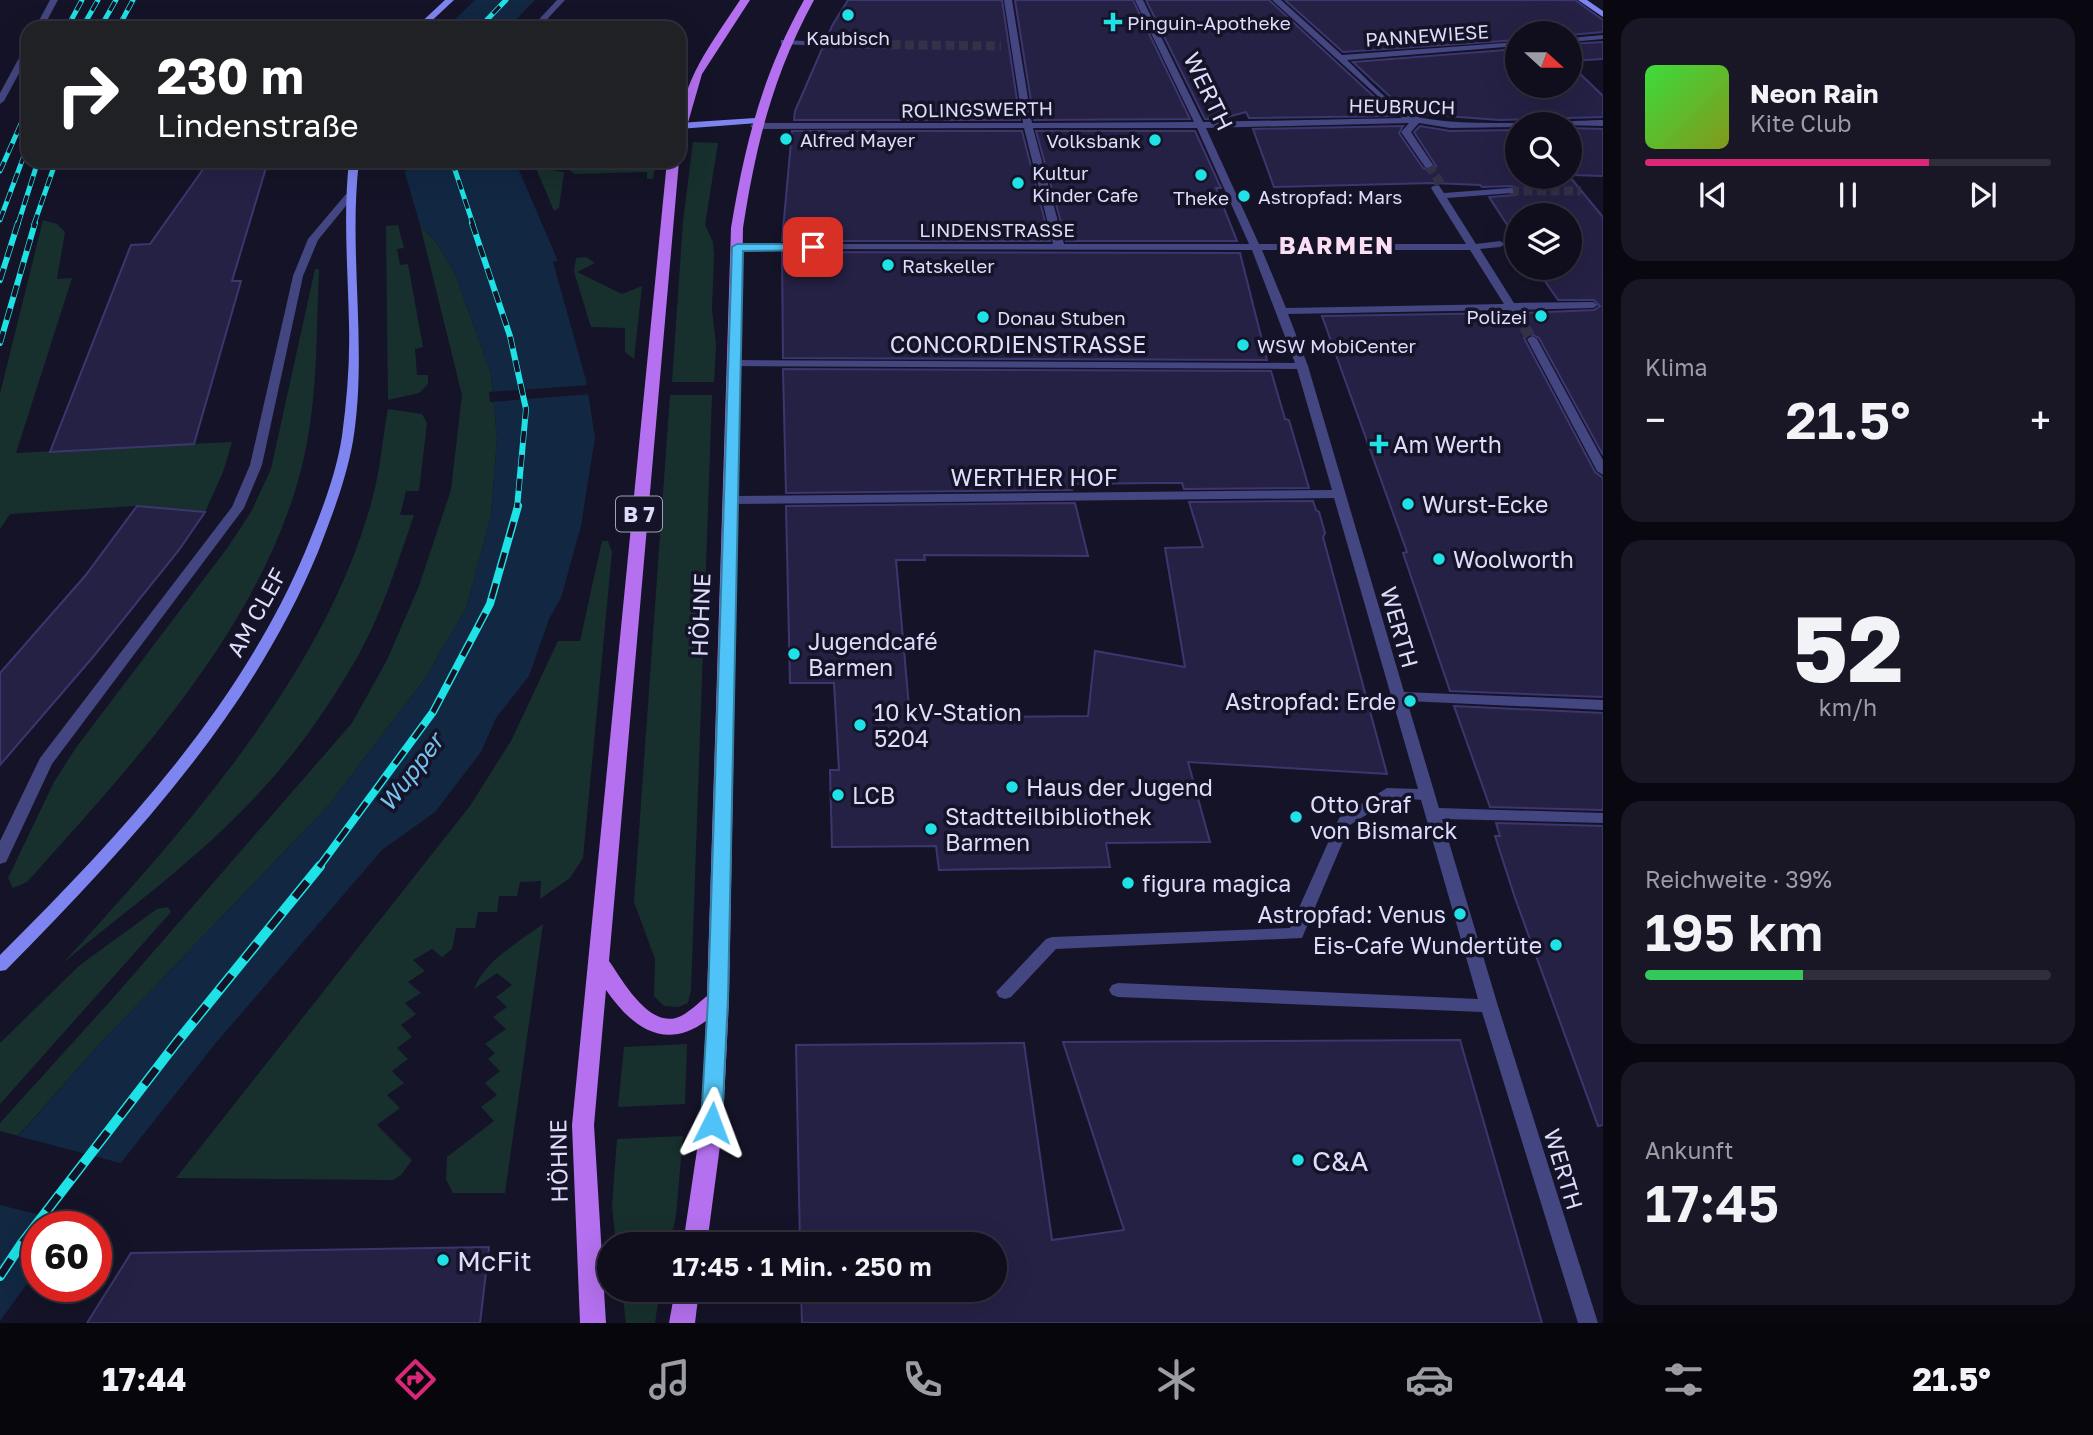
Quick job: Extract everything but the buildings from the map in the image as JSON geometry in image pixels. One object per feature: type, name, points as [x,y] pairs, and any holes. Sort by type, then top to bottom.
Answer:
[{"type":"main road","points":[[427,21],[450,0]]},
{"type":"main road","points":[[686,109],[697,74],[745,0]]},
{"type":"main road","name":"HÖHNE","points":[[697,1232],[712,1123],[718,999],[737,228],[755,124],[784,41],[809,0]]},
{"type":"main road","points":[[1582,0],[1603,15]]},
{"type":"main road","name":"ROLINGSWERTH","points":[[686,128],[755,124]]},
{"type":"main road","name":"AM CLEF","points":[[0,965],[92,875],[225,711],[273,633],[309,563],[332,497],[346,443],[353,396],[354,313],[349,196],[353,168]]},
{"type":"main road","name":"HÖHNE","points":[[593,1323],[583,1125],[672,168]]},
{"type":"main road","points":[[600,965],[638,1017],[660,1027],[686,1023],[718,999]]},
{"type":"main road","points":[[682,1323],[685,1302]]},
{"type":"street","points":[[43,21],[54,0]]},
{"type":"street","points":[[542,21],[561,0]]},
{"type":"street","points":[[1008,0],[1028,126],[1059,246]]},
{"type":"street","name":"WERTH","points":[[1139,0],[1256,248],[1283,311],[1302,366],[1489,1006],[1588,1323]]},
{"type":"street","points":[[1276,0],[1401,114],[1417,120],[1406,132],[1428,165]]},
{"type":"street","points":[[1582,39],[1603,37]]},
{"type":"street","points":[[784,41],[824,44]]},
{"type":"street","name":"PANNEWIESE","points":[[1340,58],[1505,45]]},
{"type":"street","points":[[1001,46],[1014,46]]},
{"type":"street","points":[[0,101],[21,62]]},
{"type":"street","name":"HEUBRUCH","points":[[1200,125],[1417,120],[1450,125],[1603,123]]},
{"type":"street","name":"ROLINGSWERTH","points":[[755,124],[1200,125]]},
{"type":"street","points":[[1510,191],[1439,192],[1515,313]]},
{"type":"street","points":[[0,858],[45,762],[238,508],[256,465],[298,276],[313,239],[349,196]]},
{"type":"street","name":"LINDENSTRASSE","points":[[737,247],[1256,248],[1473,247],[1500,244]]},
{"type":"street","points":[[1283,311],[1593,304]]},
{"type":"street","points":[[1532,340],[1603,471]]},
{"type":"street","name":"CONCORDIENSTRASSE","points":[[734,363],[1302,366]]},
{"type":"street","name":"WERTHER HOF","points":[[732,500],[1338,494]]},
{"type":"street","points":[[1397,696],[1603,705]]},
{"type":"street","points":[[1005,992],[1052,943],[1296,934],[1344,822],[1392,792],[1428,795]]},
{"type":"street","points":[[1433,813],[1603,818]]},
{"type":"street","points":[[1118,990],[1489,1006]]},
{"type":"green space","points":[[693,142],[718,143],[705,225],[713,242],[714,256],[714,382],[672,382],[683,222]]},
{"type":"green space","points":[[536,168],[564,172],[559,208],[554,211]]},
{"type":"green space","points":[[566,168],[655,168],[653,179],[647,179],[647,172],[575,174]]},
{"type":"green space","points":[[43,220],[57,224],[65,232],[57,279],[72,278],[16,453],[232,442],[223,472],[205,512],[135,506],[10,514],[0,529],[0,394]]},
{"type":"green space","points":[[398,225],[404,248],[397,249],[400,265],[408,264],[423,347],[415,349],[417,375],[428,375],[428,384],[419,393],[388,400],[386,226]]},
{"type":"green space","points":[[420,225],[436,242],[455,273],[491,374],[497,439],[491,516],[466,609],[426,677],[329,805],[96,1048],[18,1136],[0,1131],[0,1123],[114,997],[352,723],[387,660],[419,586],[451,490],[462,395]]},
{"type":"green space","points":[[586,257],[595,263],[577,272],[622,294],[642,286],[634,359],[625,352],[625,328],[591,327],[574,272],[576,258]]},
{"type":"green space","points":[[315,269],[319,269],[316,345],[307,445],[282,528],[256,584],[224,639],[149,741],[27,882],[13,888],[8,878],[54,782],[75,749],[228,547],[251,512],[271,469]]},
{"type":"green space","points":[[670,395],[712,395],[691,990],[688,1003],[679,1007],[664,1006],[654,996],[655,959],[634,902]]},
{"type":"green space","points":[[388,409],[422,414],[427,423],[419,491],[406,491],[400,515],[414,515],[383,603],[368,638],[348,673],[299,746],[234,819],[187,862],[63,963],[204,802],[289,682],[325,619],[354,554],[375,488]]},
{"type":"green space","points":[[602,541],[608,541],[612,552],[583,858],[570,878],[540,899],[541,881],[520,882],[517,896],[499,896],[497,912],[478,912],[475,928],[456,928],[452,949],[442,957],[432,949],[413,960],[425,971],[408,982],[421,993],[405,1003],[416,1014],[401,1025],[412,1037],[397,1048],[408,1059],[392,1071],[404,1083],[387,1095],[400,1108],[377,1125],[412,1160],[401,1175],[393,1180],[176,1178],[470,806],[511,741],[558,641],[580,641]]},
{"type":"green space","points":[[168,907],[171,912],[0,1104],[0,1043],[80,965],[157,909]]},
{"type":"green space","points":[[543,924],[505,1193],[453,1193],[446,1179],[447,1157],[494,1121],[481,1107],[497,1095],[485,1083],[500,1071],[488,1059],[495,1053],[485,1044],[506,1029],[493,1017],[507,1007],[496,997],[512,985],[497,973],[474,989],[494,960]]},
{"type":"green space","points":[[687,1044],[685,1104],[618,1107],[624,1047]]},
{"type":"green space","points":[[683,1136],[672,1232],[615,1232],[612,1206],[617,1139]]},
{"type":"green space","points":[[623,1302],[658,1302],[655,1323],[626,1323]]},
{"type":"water","points":[[475,0],[535,0],[515,21],[453,21]]},
{"type":"water","name":"Wupper","points":[[407,168],[518,168],[558,261],[553,262],[586,380],[595,438],[581,526],[561,598],[549,619],[529,676],[496,718],[481,752],[435,812],[382,850],[215,1044],[83,1211],[21,1211],[21,1292],[0,1321],[0,1157],[96,1048],[329,805],[426,677],[466,609],[491,516],[497,439],[491,374],[455,273],[436,242],[420,225],[405,173]]},
{"type":"pier","points":[[590,385],[592,394],[490,402],[489,392]]},
{"type":"pier","points":[[14,1135],[124,1164],[86,1211],[24,1211],[0,1205],[0,1151]]},
{"type":"tunnel","points":[[824,44],[1001,46]]},
{"type":"tunnel","points":[[1428,165],[1442,185],[1436,188]]},
{"type":"tunnel","points":[[1510,191],[1581,191]]},
{"type":"tunnel","points":[[1515,313],[1532,339]]},
{"type":"railway","points":[[71,21],[82,0]]},
{"type":"railway","points":[[86,21],[98,0]]},
{"type":"railway","points":[[104,21],[116,0]]},
{"type":"railway","points":[[122,21],[133,0]]},
{"type":"railway","points":[[486,21],[506,0]]},
{"type":"railway","points":[[0,171],[21,124]]},
{"type":"railway","points":[[0,220],[21,164]]},
{"type":"railway","points":[[18,224],[36,168]]},
{"type":"railway","points":[[34,224],[54,168]]},
{"type":"railway","points":[[454,168],[473,224]]},
{"type":"railway","points":[[0,280],[18,223]]},
{"type":"railway","points":[[0,343],[35,223]]},
{"type":"railway","points":[[472,223],[510,336],[526,409],[517,508]]},
{"type":"railway","points":[[319,867],[433,712],[490,604],[518,506]]},
{"type":"railway","points":[[0,1276],[22,1243],[177,1042],[320,866]]},
{"type":"place","name":"Kaubisch","points":[[848,15]]},
{"type":"place","name":"Pinguin-Apotheke","points":[[1113,22]]},
{"type":"place","name":"Alfred Mayer","points":[[786,139]]},
{"type":"place","name":"Volksbank","points":[[1155,140]]},
{"type":"place","name":"Theke","points":[[1201,175]]},
{"type":"place","name":"Kultur Kinder Cafe","points":[[1018,183]]},
{"type":"place","name":"Astropfad: Mars","points":[[1244,196]]},
{"type":"place","name":"Ratskeller","points":[[888,265]]},
{"type":"place","name":"Polizei","points":[[1541,316]]},
{"type":"place","name":"Donau Stuben","points":[[983,317]]},
{"type":"place","name":"WSW MobiCenter","points":[[1243,345]]},
{"type":"place","name":"Am Werth","points":[[1379,444]]},
{"type":"place","name":"Wurst-Ecke","points":[[1408,504]]},
{"type":"place","name":"Woolworth","points":[[1439,559]]},
{"type":"place","name":"Jugendcafé Barmen","points":[[794,654]]},
{"type":"place","name":"Astropfad: Erde","points":[[1410,701]]},
{"type":"place","name":"10 kV-Station 5204","points":[[860,725]]},
{"type":"place","name":"Haus der Jugend","points":[[1012,787]]},
{"type":"place","name":"LCB","points":[[838,795]]},
{"type":"place","name":"Otto Graf von Bismarck","points":[[1296,817]]},
{"type":"place","name":"Stadtteilbibliothek Barmen","points":[[931,829]]},
{"type":"place","name":"figura magica","points":[[1128,883]]},
{"type":"place","name":"Astropfad: Venus","points":[[1460,914]]},
{"type":"place","name":"Eis-Cafe Wundertüte","points":[[1556,945]]},
{"type":"place","name":"C&A","points":[[1298,1160]]},
{"type":"place","name":"McFit","points":[[443,1260]]},
{"type":"district","name":"BARMEN","points":[[1337,244]]},
{"type":"route","points":[[712,1123],[718,999],[737,247],[813,247]]}]
